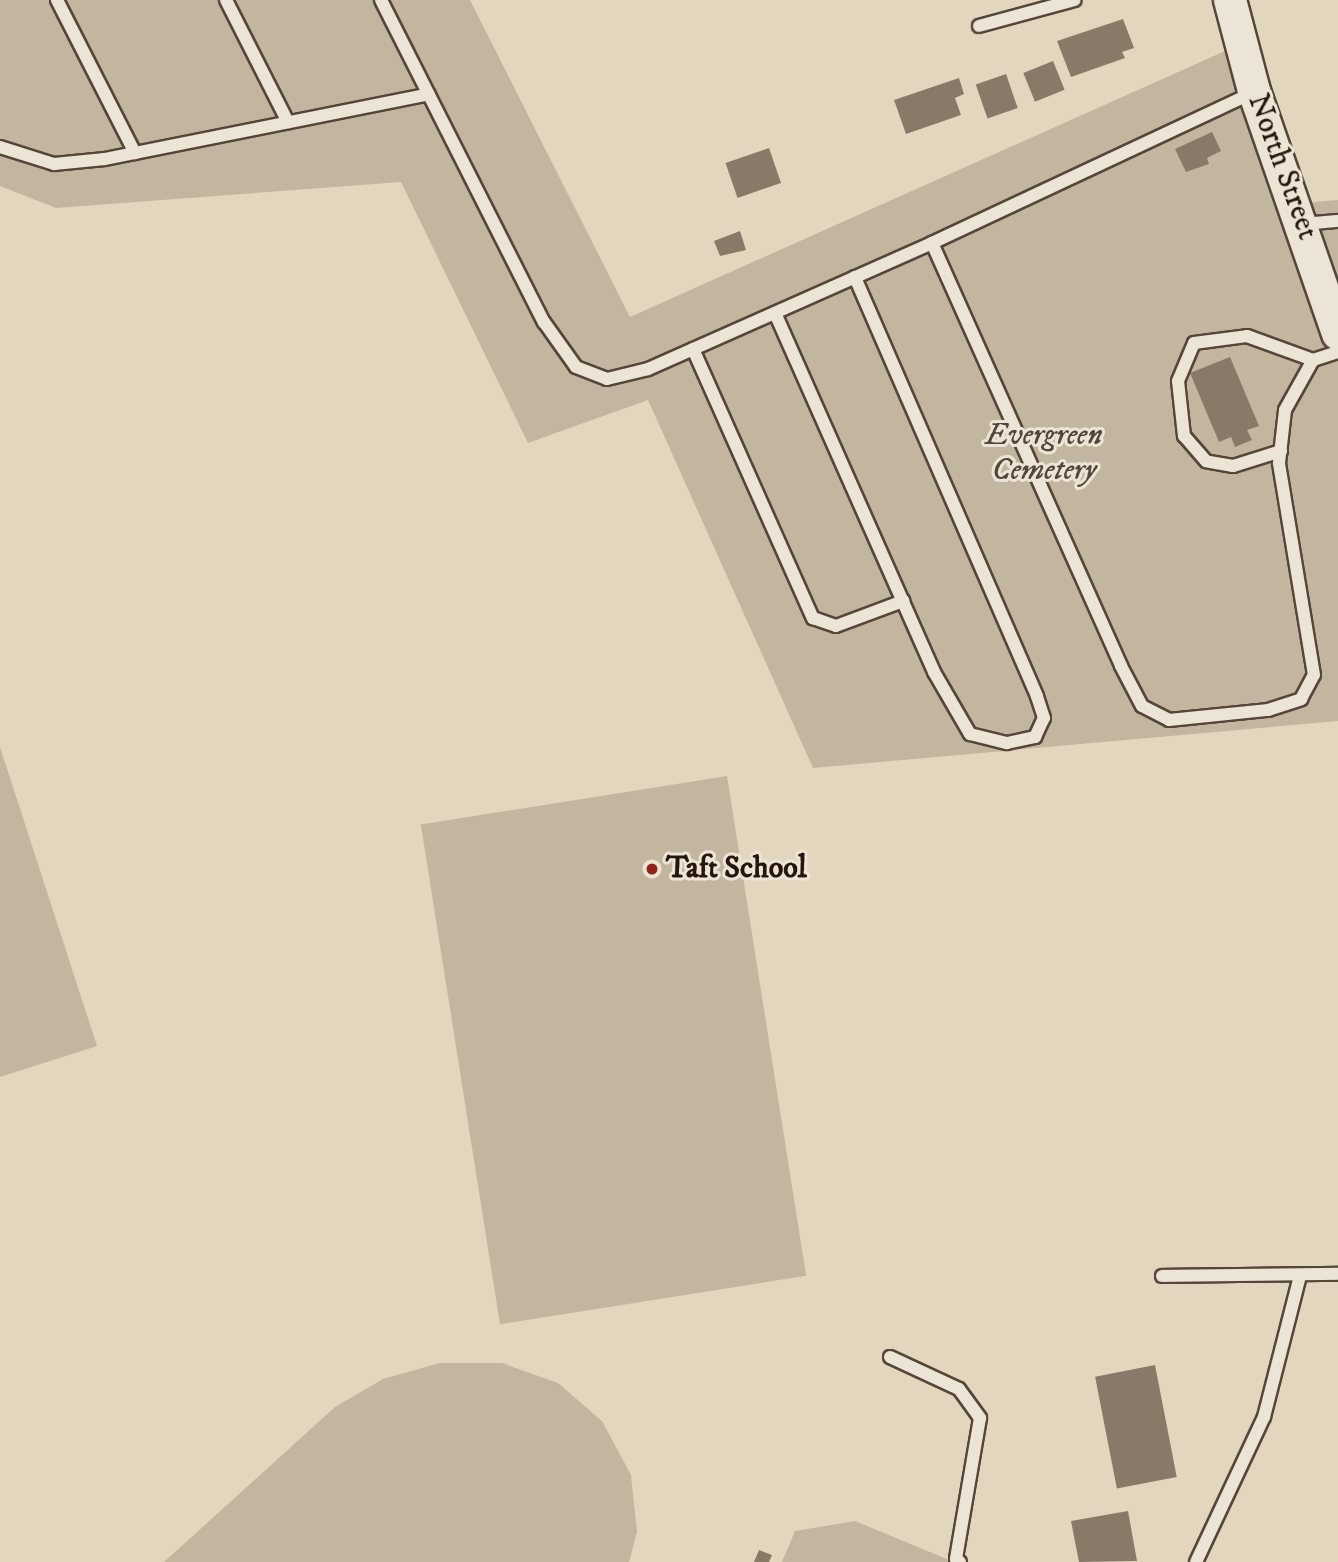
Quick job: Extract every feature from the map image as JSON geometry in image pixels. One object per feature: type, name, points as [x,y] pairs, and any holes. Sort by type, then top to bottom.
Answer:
[{"type":"street","name":"North Street","points":[[1230,0],[1254,92],[1304,224],[1338,334]]},
{"type":"lane","points":[[57,0],[135,153]]},
{"type":"lane","points":[[226,0],[288,122]]},
{"type":"lane","points":[[382,0],[544,322],[576,367],[607,379],[693,349],[775,313],[932,243],[1254,92]]},
{"type":"lane","points":[[979,26],[1075,0]]},
{"type":"lane","points":[[0,147],[54,164],[135,153],[429,94]]},
{"type":"lane","points":[[1304,224],[1338,221]]},
{"type":"lane","points":[[932,243],[1121,666],[1142,706],[1169,720],[1268,710],[1301,699],[1314,675],[1281,451],[1285,410],[1313,360]]},
{"type":"lane","points":[[775,313],[903,601],[970,734],[1007,743],[1035,737],[1044,718],[1037,696],[855,277]]},
{"type":"lane","points":[[1281,451],[1233,466],[1206,461],[1184,436],[1178,381],[1194,343],[1247,337],[1313,360],[1338,352]]},
{"type":"lane","points":[[693,349],[813,618],[836,626],[903,601]]},
{"type":"lane","points":[[1162,1276],[1338,1274]]},
{"type":"lane","points":[[1196,1562],[1264,1417],[1300,1276]]},
{"type":"lane","points":[[890,1357],[959,1389],[980,1418],[956,1559],[960,1562]]},
{"type":"green space","name":"Evergreen Cemetery","points":[[0,0],[470,0],[630,317],[1225,51],[1277,205],[1338,200],[1338,721],[813,768],[648,400],[528,443],[401,182],[56,208],[0,186]]},
{"type":"green space","points":[[0,747],[97,1046],[0,1077]]},
{"type":"green space","points":[[727,776],[806,1276],[500,1324],[421,824]]},
{"type":"green space","points":[[440,1363],[502,1363],[558,1383],[602,1421],[631,1475],[637,1532],[629,1562],[164,1562],[335,1407],[383,1379]]},
{"type":"green space","points":[[855,1521],[954,1562],[782,1562],[795,1531]]},
{"type":"building","points":[[1123,19],[1134,48],[1122,52],[1125,58],[1071,77],[1057,41]]},
{"type":"building","points":[[1053,61],[1065,90],[1035,102],[1023,73]]},
{"type":"building","points":[[1006,74],[1018,108],[987,118],[976,84]]},
{"type":"building","points":[[959,78],[964,94],[955,98],[961,115],[906,134],[894,100]]},
{"type":"building","points":[[1212,132],[1221,151],[1207,158],[1209,164],[1186,172],[1175,149]]},
{"type":"building","points":[[769,148],[781,183],[738,198],[726,163]]},
{"type":"building","points":[[740,231],[746,250],[720,256],[714,241]]},
{"type":"building","points":[[1230,357],[1259,426],[1247,430],[1252,440],[1235,447],[1231,437],[1219,442],[1190,373]]},
{"type":"building","points":[[1155,1365],[1177,1477],[1117,1489],[1095,1377]]},
{"type":"building","points":[[1128,1511],[1137,1561],[1079,1562],[1071,1521]]},
{"type":"building","points":[[759,1550],[772,1555],[769,1562],[754,1562]]},
{"type":"place","name":"Taft School","points":[[652,869]]}]
